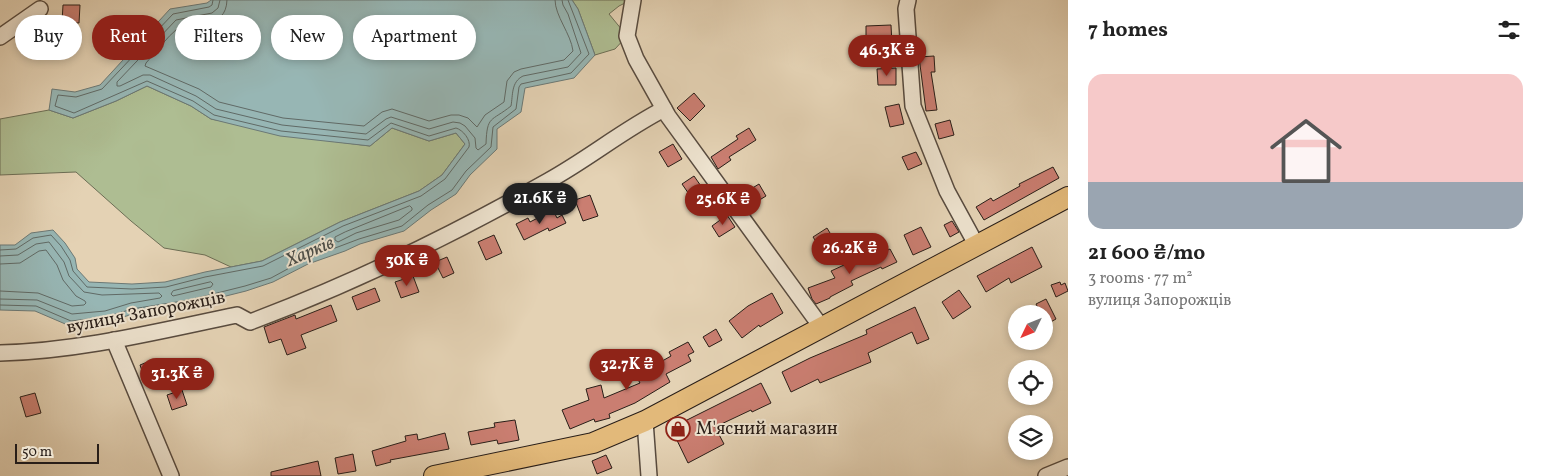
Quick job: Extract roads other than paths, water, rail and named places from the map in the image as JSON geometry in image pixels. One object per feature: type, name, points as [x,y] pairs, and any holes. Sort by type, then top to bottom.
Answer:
[{"type":"main road","points":[[434,476],[593,443],[646,421],[1068,197]]},
{"type":"street","points":[[633,0],[627,36],[636,59],[664,109],[714,182],[822,328]]},
{"type":"street","points":[[908,0],[906,9],[913,106],[947,192],[977,246]]},
{"type":"street","points":[[0,37],[40,9]]},
{"type":"street","name":"вулиця Запорожців","points":[[0,354],[36,352],[114,340],[237,315],[250,322],[293,306],[407,254],[533,190],[664,109]]},
{"type":"street","points":[[114,340],[172,476]]},
{"type":"street","points":[[646,421],[649,476]]},
{"type":"street","points":[[1046,476],[1068,467]]},
{"type":"water","name":"Харків","points":[[211,0],[572,0],[578,9],[595,55],[574,78],[525,88],[521,112],[497,129],[497,149],[470,175],[456,194],[404,231],[360,244],[308,264],[273,282],[246,291],[190,305],[133,314],[107,322],[70,326],[35,311],[0,310],[0,245],[15,245],[31,233],[53,230],[75,258],[77,269],[89,282],[132,284],[165,282],[262,261],[340,222],[419,191],[442,175],[465,144],[456,133],[429,141],[392,128],[370,146],[280,136],[211,119],[191,106],[147,86],[73,118],[49,110],[52,89],[75,92],[100,85],[123,60],[165,60],[164,15],[170,9],[207,3]]},
{"type":"place","name":"М'ясний магазин","points":[[678,429]]}]
